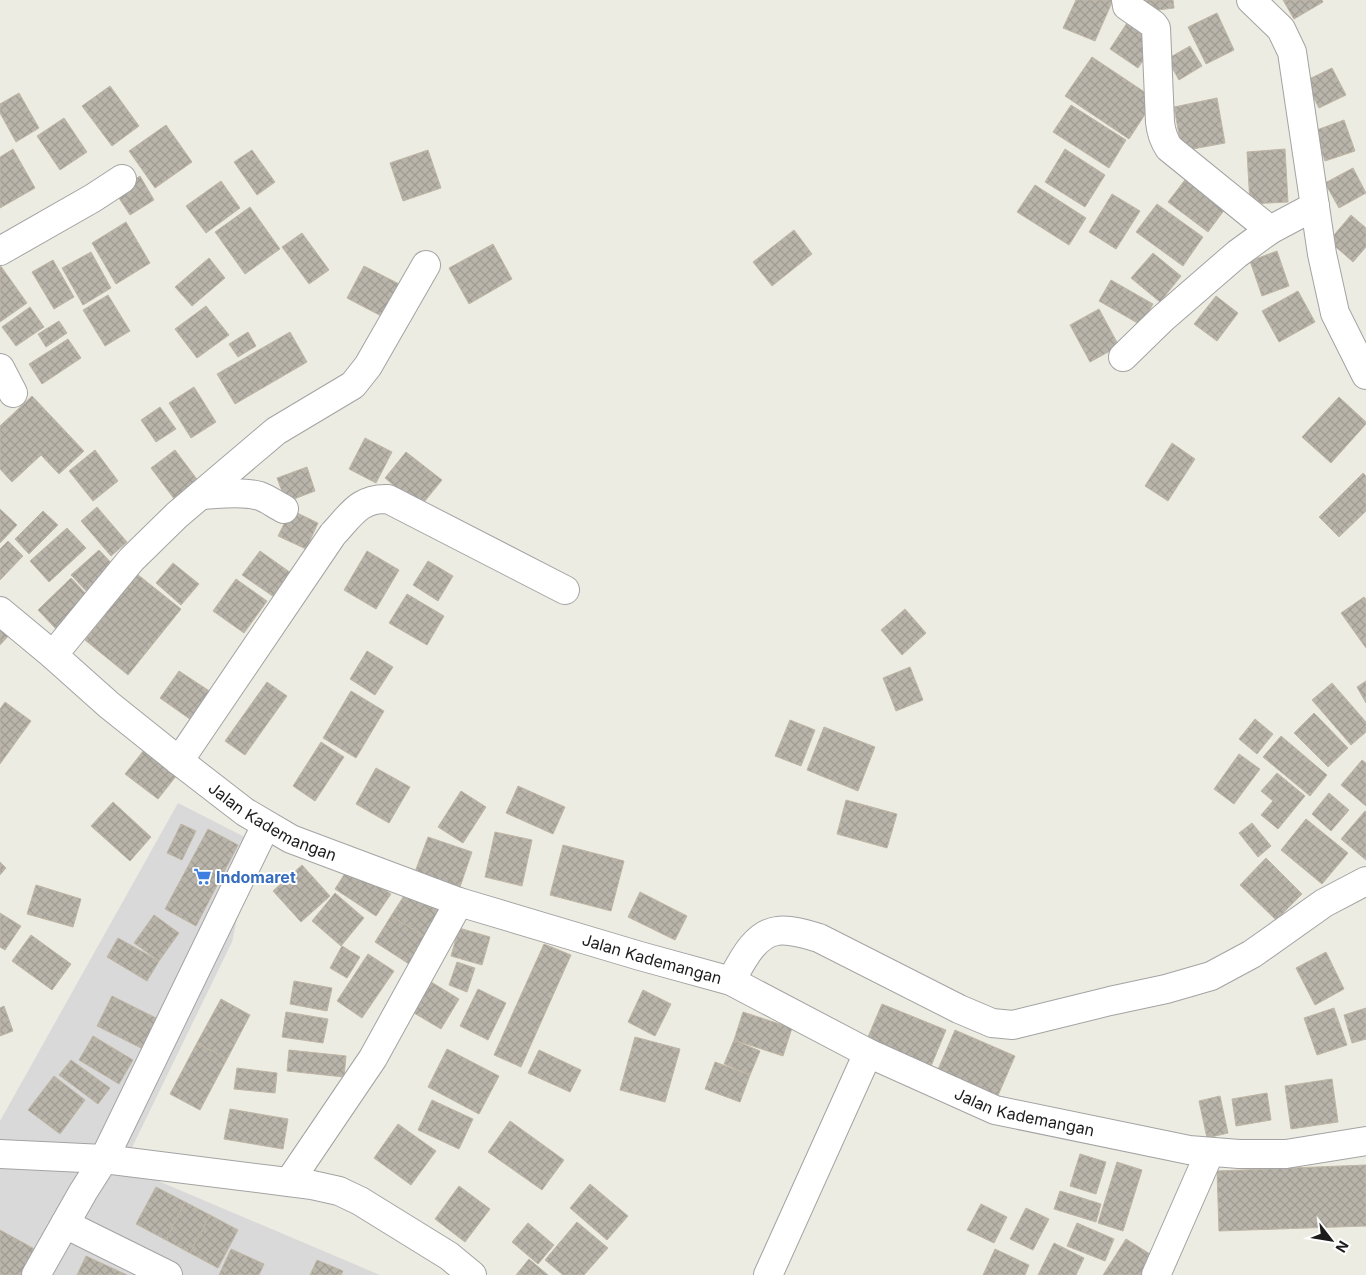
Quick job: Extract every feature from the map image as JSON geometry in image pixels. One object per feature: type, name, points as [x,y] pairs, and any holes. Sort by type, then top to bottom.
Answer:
[{"type":"street","points":[[1126,0],[1127,6],[1156,28],[1160,122],[1161,134],[1165,143],[1270,230]]},
{"type":"street","points":[[1251,0],[1281,29],[1292,52],[1322,254],[1335,313],[1366,375]]},
{"type":"street","points":[[0,251],[93,198],[122,179]]},
{"type":"street","points":[[1123,357],[1162,319],[1237,254],[1270,230],[1315,206]]},
{"type":"street","points":[[53,655],[131,560],[176,516],[276,431],[353,385],[368,366],[426,266]]},
{"type":"street","points":[[0,368],[13,393]]},
{"type":"street","points":[[201,495],[234,493],[250,495],[261,497],[284,509]]},
{"type":"street","points":[[179,761],[333,534],[364,503],[376,498],[388,499],[565,590]]},
{"type":"street","name":"Jalan Kademangan","points":[[0,611],[179,761],[245,812],[291,840],[459,902],[731,981],[868,1053],[995,1110],[1189,1150],[1210,1152],[1286,1154],[1366,1141]]},
{"type":"street","points":[[36,1275],[104,1159],[266,824]]},
{"type":"street","points":[[731,981],[743,960],[760,938],[777,931],[800,932],[819,938],[959,1009],[992,1023],[1013,1025],[1166,989],[1211,976],[1252,954],[1324,902],[1366,881]]},
{"type":"street","points":[[289,1182],[373,1058],[459,902]]},
{"type":"street","points":[[768,1275],[868,1053]]},
{"type":"street","points":[[1156,1275],[1210,1152]]},
{"type":"street","points":[[0,1154],[104,1159],[312,1185],[339,1191],[360,1201],[449,1256],[472,1275]]},
{"type":"street","points":[[66,1224],[168,1275]]},
{"type":"shaded area","points":[[178,803],[268,849],[239,910],[232,942],[123,1166],[380,1275],[0,1275],[0,1121]]},
{"type":"building","points":[[1076,0],[1113,0],[1095,41],[1063,28]]},
{"type":"building","points":[[1140,0],[1173,0],[1174,8],[1141,12]]},
{"type":"building","points":[[1283,0],[1322,0],[1323,2],[1294,19]]},
{"type":"building","points":[[1217,13],[1234,50],[1206,64],[1188,27]]},
{"type":"building","points":[[1127,23],[1155,42],[1138,68],[1110,49]]},
{"type":"building","points":[[1190,46],[1202,66],[1179,80],[1167,59]]},
{"type":"building","points":[[1092,57],[1155,99],[1129,139],[1065,96]]},
{"type":"building","points":[[1332,68],[1346,95],[1319,108],[1305,81]]},
{"type":"building","points":[[110,86],[139,126],[112,146],[82,106]]},
{"type":"building","points":[[19,93],[39,128],[16,142],[0,113],[0,104]]},
{"type":"building","points":[[1217,98],[1225,143],[1182,151],[1174,107]]},
{"type":"building","points":[[1071,105],[1126,140],[1109,168],[1053,132]]},
{"type":"building","points":[[64,118],[87,152],[60,170],[37,136]]},
{"type":"building","points":[[1344,120],[1355,151],[1325,161],[1314,131]]},
{"type":"building","points":[[166,125],[192,162],[155,188],[129,151]]},
{"type":"building","points":[[13,149],[35,188],[0,208],[0,157]]},
{"type":"building","points":[[1065,149],[1105,175],[1085,207],[1045,182]]},
{"type":"building","points":[[1285,149],[1288,202],[1250,204],[1247,152]]},
{"type":"building","points":[[252,150],[275,182],[257,195],[234,162]]},
{"type":"building","points":[[428,150],[441,188],[403,201],[390,163]]},
{"type":"building","points":[[1353,168],[1366,193],[1339,208],[1325,183]]},
{"type":"building","points":[[1191,172],[1231,201],[1208,232],[1168,202]]},
{"type":"building","points":[[140,176],[154,200],[130,215],[115,192]]},
{"type":"building","points":[[221,181],[240,208],[206,233],[186,206]]},
{"type":"building","points":[[1035,185],[1086,218],[1069,245],[1017,212]]},
{"type":"building","points":[[1112,194],[1140,211],[1116,249],[1089,232]]},
{"type":"building","points":[[1157,204],[1203,237],[1183,266],[1136,232]]},
{"type":"building","points":[[250,207],[280,249],[245,274],[215,232]]},
{"type":"building","points":[[1351,215],[1366,228],[1366,247],[1353,262],[1329,241]]},
{"type":"building","points":[[126,222],[150,263],[116,284],[92,243]]},
{"type":"building","points":[[794,230],[812,254],[772,286],[753,262]]},
{"type":"building","points":[[302,233],[329,270],[309,284],[282,247]]},
{"type":"building","points":[[493,244],[512,279],[469,304],[449,268]]},
{"type":"building","points":[[1277,251],[1289,286],[1262,296],[1250,261]]},
{"type":"building","points":[[91,252],[111,288],[83,305],[62,268]]},
{"type":"building","points":[[1153,253],[1181,276],[1160,302],[1131,278]]},
{"type":"building","points":[[209,258],[225,278],[192,306],[175,287]]},
{"type":"building","points":[[53,260],[74,297],[54,309],[32,272]]},
{"type":"building","points":[[0,265],[27,303],[0,322]]},
{"type":"building","points":[[364,266],[403,286],[385,318],[347,298]]},
{"type":"building","points":[[1111,280],[1153,304],[1141,325],[1099,301]]},
{"type":"building","points":[[1298,291],[1315,322],[1279,342],[1262,311]]},
{"type":"building","points":[[108,295],[130,331],[105,346],[83,310]]},
{"type":"building","points":[[1216,296],[1238,313],[1217,341],[1194,324]]},
{"type":"building","points":[[206,306],[229,335],[197,358],[175,329]]},
{"type":"building","points":[[30,307],[44,327],[16,346],[2,327]]},
{"type":"building","points":[[1099,309],[1119,346],[1090,362],[1070,325]]},
{"type":"building","points":[[59,321],[67,333],[46,347],[38,334]]},
{"type":"building","points":[[248,332],[256,346],[238,357],[229,344]]},
{"type":"building","points":[[290,332],[307,362],[235,404],[217,374]]},
{"type":"building","points":[[68,339],[81,358],[42,384],[29,364]]},
{"type":"building","points":[[194,387],[216,422],[191,438],[169,403]]},
{"type":"building","points":[[32,396],[84,451],[59,474],[41,455],[12,482],[0,469],[0,426]]},
{"type":"building","points":[[1339,397],[1366,424],[1331,463],[1302,437]]},
{"type":"building","points":[[160,407],[176,429],[156,442],[141,420]]},
{"type":"building","points":[[365,438],[392,452],[376,483],[349,469]]},
{"type":"building","points":[[1172,443],[1195,459],[1168,501],[1145,486]]},
{"type":"building","points":[[95,450],[118,481],[93,501],[69,471]]},
{"type":"building","points":[[175,450],[202,486],[178,504],[151,468]]},
{"type":"building","points":[[406,452],[442,480],[420,507],[385,478]]},
{"type":"building","points":[[307,467],[315,491],[286,502],[277,478]]},
{"type":"building","points":[[1363,473],[1366,476],[1366,511],[1339,537],[1319,517]]},
{"type":"building","points":[[97,507],[127,542],[111,556],[81,521]]},
{"type":"building","points":[[0,509],[17,525],[0,543]]},
{"type":"building","points":[[291,510],[318,523],[306,549],[278,536]]},
{"type":"building","points":[[43,511],[58,525],[29,554],[15,539]]},
{"type":"building","points":[[67,528],[86,548],[49,582],[30,561]]},
{"type":"building","points":[[8,541],[23,556],[0,580],[0,549]]},
{"type":"building","points":[[99,550],[118,570],[90,595],[71,575]]},
{"type":"building","points":[[260,551],[291,573],[274,597],[242,575]]},
{"type":"building","points":[[367,551],[399,570],[376,609],[344,590]]},
{"type":"building","points":[[428,561],[453,576],[438,601],[413,585]]},
{"type":"building","points":[[173,563],[199,584],[181,605],[156,583]]},
{"type":"building","points":[[137,574],[181,609],[128,675],[85,640]]},
{"type":"building","points":[[71,578],[89,597],[56,629],[38,610]]},
{"type":"building","points":[[236,579],[267,601],[244,633],[213,611]]},
{"type":"building","points":[[407,594],[444,616],[427,645],[389,623]]},
{"type":"building","points":[[1364,597],[1366,599],[1366,648],[1341,613]]},
{"type":"building","points":[[905,609],[926,633],[902,655],[881,630]]},
{"type":"building","points":[[0,623],[11,633],[0,645]]},
{"type":"building","points":[[367,651],[393,667],[375,695],[350,679]]},
{"type":"building","points":[[910,667],[923,700],[896,711],[883,678]]},
{"type":"building","points":[[179,671],[214,694],[194,722],[160,698]]},
{"type":"building","points":[[1366,681],[1366,703],[1357,687]]},
{"type":"building","points":[[267,682],[287,696],[245,755],[225,741]]},
{"type":"building","points":[[1332,683],[1366,722],[1366,732],[1351,745],[1312,700]]},
{"type":"building","points":[[351,691],[384,711],[356,758],[323,738]]},
{"type":"building","points":[[5,702],[31,721],[0,764],[0,709]]},
{"type":"building","points":[[1314,713],[1348,748],[1328,767],[1294,733]]},
{"type":"building","points":[[1255,719],[1273,734],[1257,754],[1239,739]]},
{"type":"building","points":[[790,720],[815,730],[801,766],[775,756]]},
{"type":"building","points":[[824,727],[875,747],[858,791],[807,770]]},
{"type":"building","points":[[1281,736],[1327,775],[1310,796],[1263,757]]},
{"type":"building","points":[[321,742],[344,757],[315,801],[293,786]]},
{"type":"building","points":[[144,750],[177,775],[158,799],[125,774]]},
{"type":"building","points":[[1239,754],[1260,769],[1234,804],[1214,789]]},
{"type":"building","points":[[1362,760],[1366,763],[1366,806],[1341,785]]},
{"type":"building","points":[[376,768],[410,787],[389,823],[356,804]]},
{"type":"building","points":[[1277,773],[1305,796],[1278,829],[1261,815],[1273,801],[1261,791]]},
{"type":"building","points":[[518,786],[565,807],[553,834],[506,813]]},
{"type":"building","points":[[461,791],[486,807],[463,843],[438,827]]},
{"type":"building","points":[[1329,793],[1349,810],[1331,831],[1312,814]]},
{"type":"building","points":[[846,800],[897,814],[887,848],[837,834]]},
{"type":"building","points":[[113,802],[151,837],[130,861],[91,826]]},
{"type":"building","points":[[1366,812],[1366,860],[1341,839]]},
{"type":"building","points":[[1306,819],[1348,853],[1322,884],[1281,850]]},
{"type":"building","points":[[1252,823],[1271,846],[1258,857],[1239,833]]},
{"type":"building","points":[[181,824],[196,831],[182,860],[167,853]]},
{"type":"building","name":"Indomaret","points":[[208,829],[238,845],[196,926],[165,909]]},
{"type":"building","points":[[495,832],[532,840],[522,886],[485,877]]},
{"type":"building","points":[[428,837],[472,852],[460,887],[415,872]]},
{"type":"building","points":[[563,845],[624,861],[611,911],[550,895]]},
{"type":"building","points":[[1266,858],[1302,894],[1276,920],[1240,885]]},
{"type":"building","points":[[0,862],[6,868],[0,875]]},
{"type":"building","points":[[302,865],[330,896],[301,922],[273,891]]},
{"type":"building","points":[[349,867],[391,894],[376,916],[335,889]]},
{"type":"building","points":[[36,885],[81,899],[73,927],[27,914]]},
{"type":"building","points":[[409,888],[443,909],[426,937],[391,916]]},
{"type":"building","points":[[640,892],[687,916],[675,940],[628,917]]},
{"type":"building","points":[[335,893],[364,918],[341,946],[312,921]]},
{"type":"building","points":[[0,913],[21,926],[5,950],[0,947]]},
{"type":"building","points":[[154,915],[179,933],[159,961],[134,943]]},
{"type":"building","points":[[391,916],[426,937],[409,964],[375,942]]},
{"type":"building","points":[[459,928],[490,937],[482,965],[451,956]]},
{"type":"building","points":[[31,935],[71,964],[52,990],[12,961]]},
{"type":"building","points":[[118,938],[159,961],[147,981],[107,957]]},
{"type":"building","points":[[544,944],[571,955],[521,1067],[494,1055]]},
{"type":"building","points":[[342,946],[360,957],[347,978],[330,968]]},
{"type":"building","points":[[1326,952],[1344,989],[1315,1005],[1296,968]]},
{"type":"building","points":[[368,954],[394,971],[362,1018],[337,1001]]},
{"type":"building","points":[[457,962],[475,968],[467,992],[449,985]]},
{"type":"building","points":[[428,980],[459,999],[441,1029],[409,1010]]},
{"type":"building","points":[[294,981],[332,988],[327,1011],[290,1004]]},
{"type":"building","points":[[478,989],[506,1003],[488,1040],[460,1026]]},
{"type":"building","points":[[643,990],[671,1004],[655,1036],[628,1022]]},
{"type":"building","points":[[112,996],[158,1019],[143,1049],[97,1026]]},
{"type":"building","points":[[221,999],[250,1015],[227,1059],[197,1043]]},
{"type":"building","points":[[882,1004],[946,1030],[929,1071],[865,1044]]},
{"type":"building","points":[[4,1006],[13,1031],[0,1036],[0,1008]]},
{"type":"building","points":[[1334,1008],[1347,1045],[1317,1055],[1304,1018]]},
{"type":"building","points":[[1366,1008],[1366,1039],[1352,1043],[1344,1015]]},
{"type":"building","points":[[286,1012],[328,1019],[323,1043],[282,1037]]},
{"type":"building","points":[[743,1012],[792,1028],[783,1056],[734,1040]]},
{"type":"building","points":[[955,1030],[1015,1056],[996,1100],[936,1074]]},
{"type":"building","points":[[93,1036],[133,1060],[119,1084],[79,1060]]},
{"type":"building","points":[[635,1037],[680,1049],[665,1102],[620,1090]]},
{"type":"building","points":[[734,1040],[760,1051],[750,1075],[724,1064]]},
{"type":"building","points":[[197,1043],[227,1059],[200,1110],[170,1094]]},
{"type":"building","points":[[447,1049],[499,1076],[479,1114],[428,1087]]},
{"type":"building","points":[[289,1050],[346,1056],[344,1077],[287,1071]]},
{"type":"building","points":[[539,1050],[581,1070],[570,1092],[528,1073]]},
{"type":"building","points":[[71,1060],[110,1088],[98,1104],[59,1075]]},
{"type":"building","points":[[715,1062],[750,1075],[740,1102],[705,1089]]},
{"type":"building","points":[[237,1068],[277,1073],[275,1093],[234,1089]]},
{"type":"building","points":[[54,1076],[85,1100],[60,1134],[28,1110]]},
{"type":"building","points":[[1332,1079],[1338,1122],[1291,1129],[1285,1086]]},
{"type":"building","points":[[1267,1093],[1271,1120],[1236,1126],[1232,1099]]},
{"type":"building","points":[[1220,1096],[1228,1133],[1207,1138],[1199,1101]]},
{"type":"building","points":[[432,1100],[473,1119],[459,1149],[418,1130]]},
{"type":"building","points":[[230,1109],[288,1119],[283,1149],[224,1139]]},
{"type":"building","points":[[510,1121],[564,1160],[542,1190],[488,1152]]},
{"type":"building","points":[[398,1124],[436,1151],[411,1185],[374,1158]]},
{"type":"building","points":[[1080,1154],[1106,1162],[1096,1194],[1070,1186]]},
{"type":"building","points":[[1117,1162],[1142,1170],[1123,1231],[1098,1223]]},
{"type":"building","points":[[1366,1165],[1366,1226],[1219,1231],[1217,1171]]},
{"type":"building","points":[[590,1184],[628,1216],[607,1240],[570,1208]]},
{"type":"building","points":[[459,1186],[490,1209],[465,1242],[435,1219]]},
{"type":"building","points":[[156,1187],[185,1202],[166,1240],[136,1224]]},
{"type":"building","points":[[1060,1191],[1101,1204],[1096,1222],[1054,1209]]},
{"type":"building","points":[[185,1202],[210,1215],[190,1253],[166,1240]]},
{"type":"building","points":[[981,1204],[1007,1217],[994,1243],[967,1230]]},
{"type":"building","points":[[1026,1208],[1049,1219],[1033,1250],[1010,1239]]},
{"type":"building","points":[[210,1215],[238,1230],[218,1268],[190,1253]]},
{"type":"building","points":[[577,1222],[608,1248],[584,1275],[563,1275],[545,1260]]},
{"type":"building","points":[[528,1223],[554,1245],[538,1264],[512,1242]]},
{"type":"building","points":[[1077,1223],[1114,1239],[1105,1261],[1067,1246]]},
{"type":"building","points":[[0,1230],[40,1252],[27,1275],[0,1275]]},
{"type":"building","points":[[1126,1239],[1158,1259],[1148,1275],[1103,1275]]},
{"type":"building","points":[[1054,1243],[1084,1258],[1076,1275],[1038,1275]]},
{"type":"building","points":[[231,1249],[264,1264],[259,1275],[219,1275]]},
{"type":"building","points":[[995,1249],[1029,1265],[1025,1275],[983,1275]]},
{"type":"building","points":[[86,1256],[127,1275],[77,1275]]},
{"type":"building","points":[[529,1259],[548,1275],[516,1275]]},
{"type":"building","points":[[317,1260],[343,1271],[341,1275],[310,1275]]},
{"type":"place","name":"Indomaret","points":[[202,877]]}]
